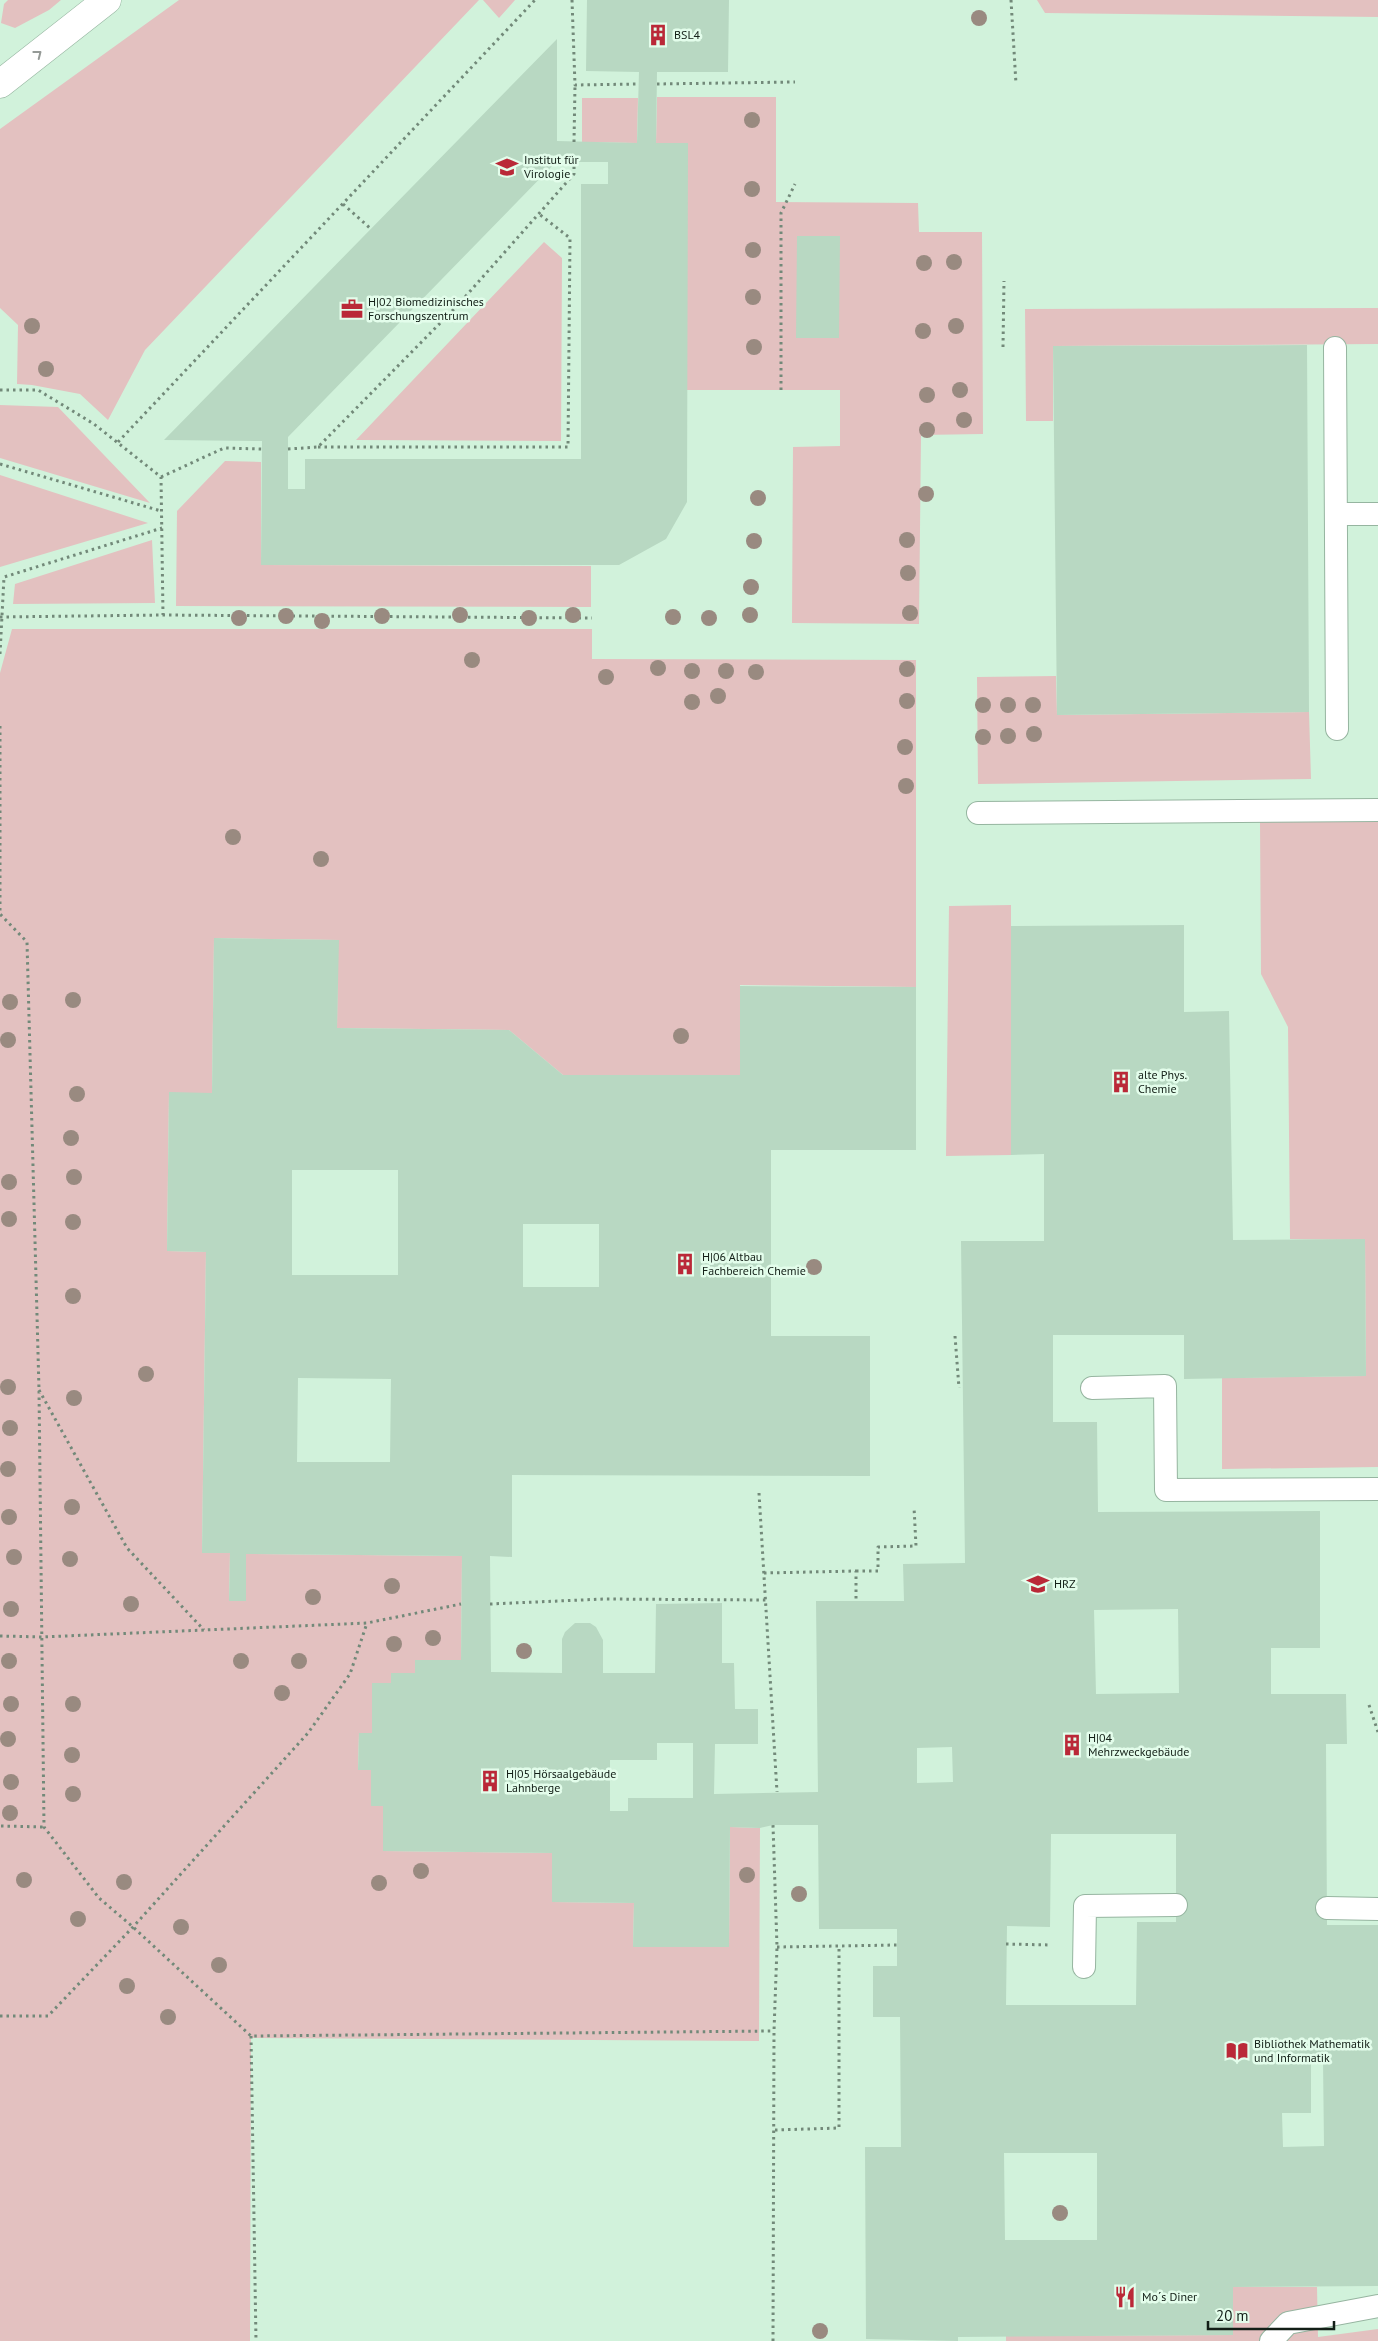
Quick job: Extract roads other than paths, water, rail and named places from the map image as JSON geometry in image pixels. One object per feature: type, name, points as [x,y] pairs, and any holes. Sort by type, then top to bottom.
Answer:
[{"type":"main road","points":[[0,84],[107,0]]},
{"type":"lane","points":[[1335,348],[1337,729]]},
{"type":"lane","points":[[1336,514],[1378,514]]},
{"type":"lane","points":[[978,813],[1378,810]]},
{"type":"lane","points":[[1092,1388],[1165,1386],[1166,1490],[1378,1489]]},
{"type":"lane","points":[[1084,1956],[1085,1906],[1176,1906]]},
{"type":"lane","points":[[1327,1908],[1378,1908]]},
{"type":"lane","points":[[1271,2341],[1288,2323],[1378,2306]]},
{"type":"place","name":"BSL4","points":[[658,35]]},
{"type":"place","name":"Institut für Virologie","points":[[507,167]]},
{"type":"place","name":"H|02 Biomedizinisches Forschungszentrum","points":[[352,309]]},
{"type":"place","name":"alte Phys. Chemie","points":[[1121,1082]]},
{"type":"place","name":"H|06 Altbau Fachbereich Chemie","points":[[685,1264]]},
{"type":"place","name":"HRZ","points":[[1038,1584]]},
{"type":"place","name":"H|04 Mehrzweckgebäude","points":[[1072,1745]]},
{"type":"place","name":"H|05 Hörsaalgebäude Lahnberge","points":[[490,1781]]},
{"type":"place","name":"Bibliothek Mathematik und Informatik","points":[[1237,2051]]},
{"type":"place","name":"Mo´s Diner","points":[[1125,2297]]}]
